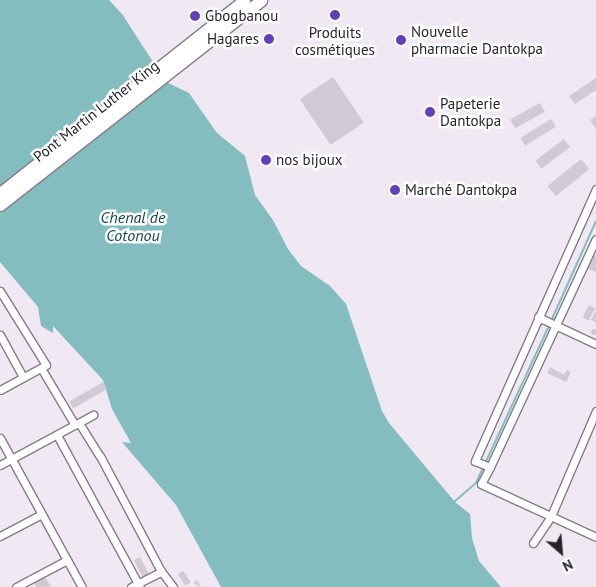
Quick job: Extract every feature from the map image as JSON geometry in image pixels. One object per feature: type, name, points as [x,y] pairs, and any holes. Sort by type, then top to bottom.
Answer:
[{"type":"main road","points":[[207,36],[244,0]]},
{"type":"main road","points":[[207,36],[261,0]]},
{"type":"main road","name":"Pont Martin Luther King","points":[[0,193],[207,36]]},
{"type":"main road","name":"Pont Martin Luther King","points":[[0,205],[207,36]]},
{"type":"street","points":[[490,467],[475,461],[596,189]]},
{"type":"street","points":[[596,239],[481,484],[596,537]]},
{"type":"street","points":[[0,291],[46,365],[0,390]]},
{"type":"street","points":[[538,317],[596,344]]},
{"type":"street","points":[[0,335],[23,377]]},
{"type":"street","points":[[41,368],[100,456],[161,572],[173,587]]},
{"type":"street","points":[[533,543],[551,516],[596,411]]},
{"type":"street","points":[[0,465],[93,415]]},
{"type":"street","points":[[57,434],[139,585]]},
{"type":"street","points":[[0,438],[82,587]]},
{"type":"street","points":[[0,536],[42,514]]},
{"type":"street","points":[[16,587],[67,560]]},
{"type":"street","points":[[131,587],[139,585],[161,572]]},
{"type":"water","name":"Chenal de Cotonou","points":[[0,0],[109,0],[122,14],[166,82],[189,93],[217,133],[245,156],[255,195],[273,220],[288,249],[301,266],[330,286],[346,304],[382,411],[389,423],[455,502],[470,514],[472,538],[479,561],[501,587],[221,587],[176,505],[122,442],[131,443],[112,409],[103,380],[53,326],[53,333],[41,326],[38,307],[0,262]]},
{"type":"building","points":[[333,77],[364,123],[331,145],[300,99]]},
{"type":"building","points":[[596,78],[596,90],[575,104],[569,96]]},
{"type":"building","points":[[540,103],[545,112],[515,128],[510,119]]},
{"type":"building","points":[[596,116],[596,129],[590,120]]},
{"type":"building","points":[[551,119],[556,127],[525,146],[520,138]]},
{"type":"building","points":[[564,139],[570,147],[541,169],[535,161]]},
{"type":"building","points":[[581,159],[589,169],[556,196],[548,186]]},
{"type":"building","points":[[589,253],[596,256],[596,272],[583,267]]},
{"type":"building","points":[[589,305],[595,308],[589,321],[583,317]]},
{"type":"building","points":[[596,310],[596,322],[591,320]]},
{"type":"building","points":[[594,329],[597,332],[594,335],[591,332]]},
{"type":"building","points":[[550,367],[564,375],[567,370],[571,372],[566,382],[547,373]]},
{"type":"building","points":[[103,382],[107,389],[73,408],[69,402]]},
{"type":"building","points":[[140,557],[149,574],[143,577],[134,560]]},
{"type":"building","points":[[183,571],[191,582],[185,586],[178,574]]},
{"type":"building","points":[[44,575],[51,587],[36,587],[33,581]]},
{"type":"building","points":[[197,580],[201,587],[193,583]]},
{"type":"waterway","points":[[552,319],[596,221]]},
{"type":"waterway","points":[[454,502],[476,483],[548,328]]},
{"type":"place","name":"Produits cosmétiques","points":[[335,15]]},
{"type":"place","name":"Gbogbanou","points":[[195,16]]},
{"type":"place","name":"Hagares","points":[[269,39]]},
{"type":"place","name":"Nouvelle pharmacie Dantokpa","points":[[401,40]]},
{"type":"place","name":"Papeterie Dantokpa","points":[[430,112]]},
{"type":"place","name":"nos bijoux","points":[[266,160]]},
{"type":"place","name":"Marché Dantokpa","points":[[395,190]]}]
